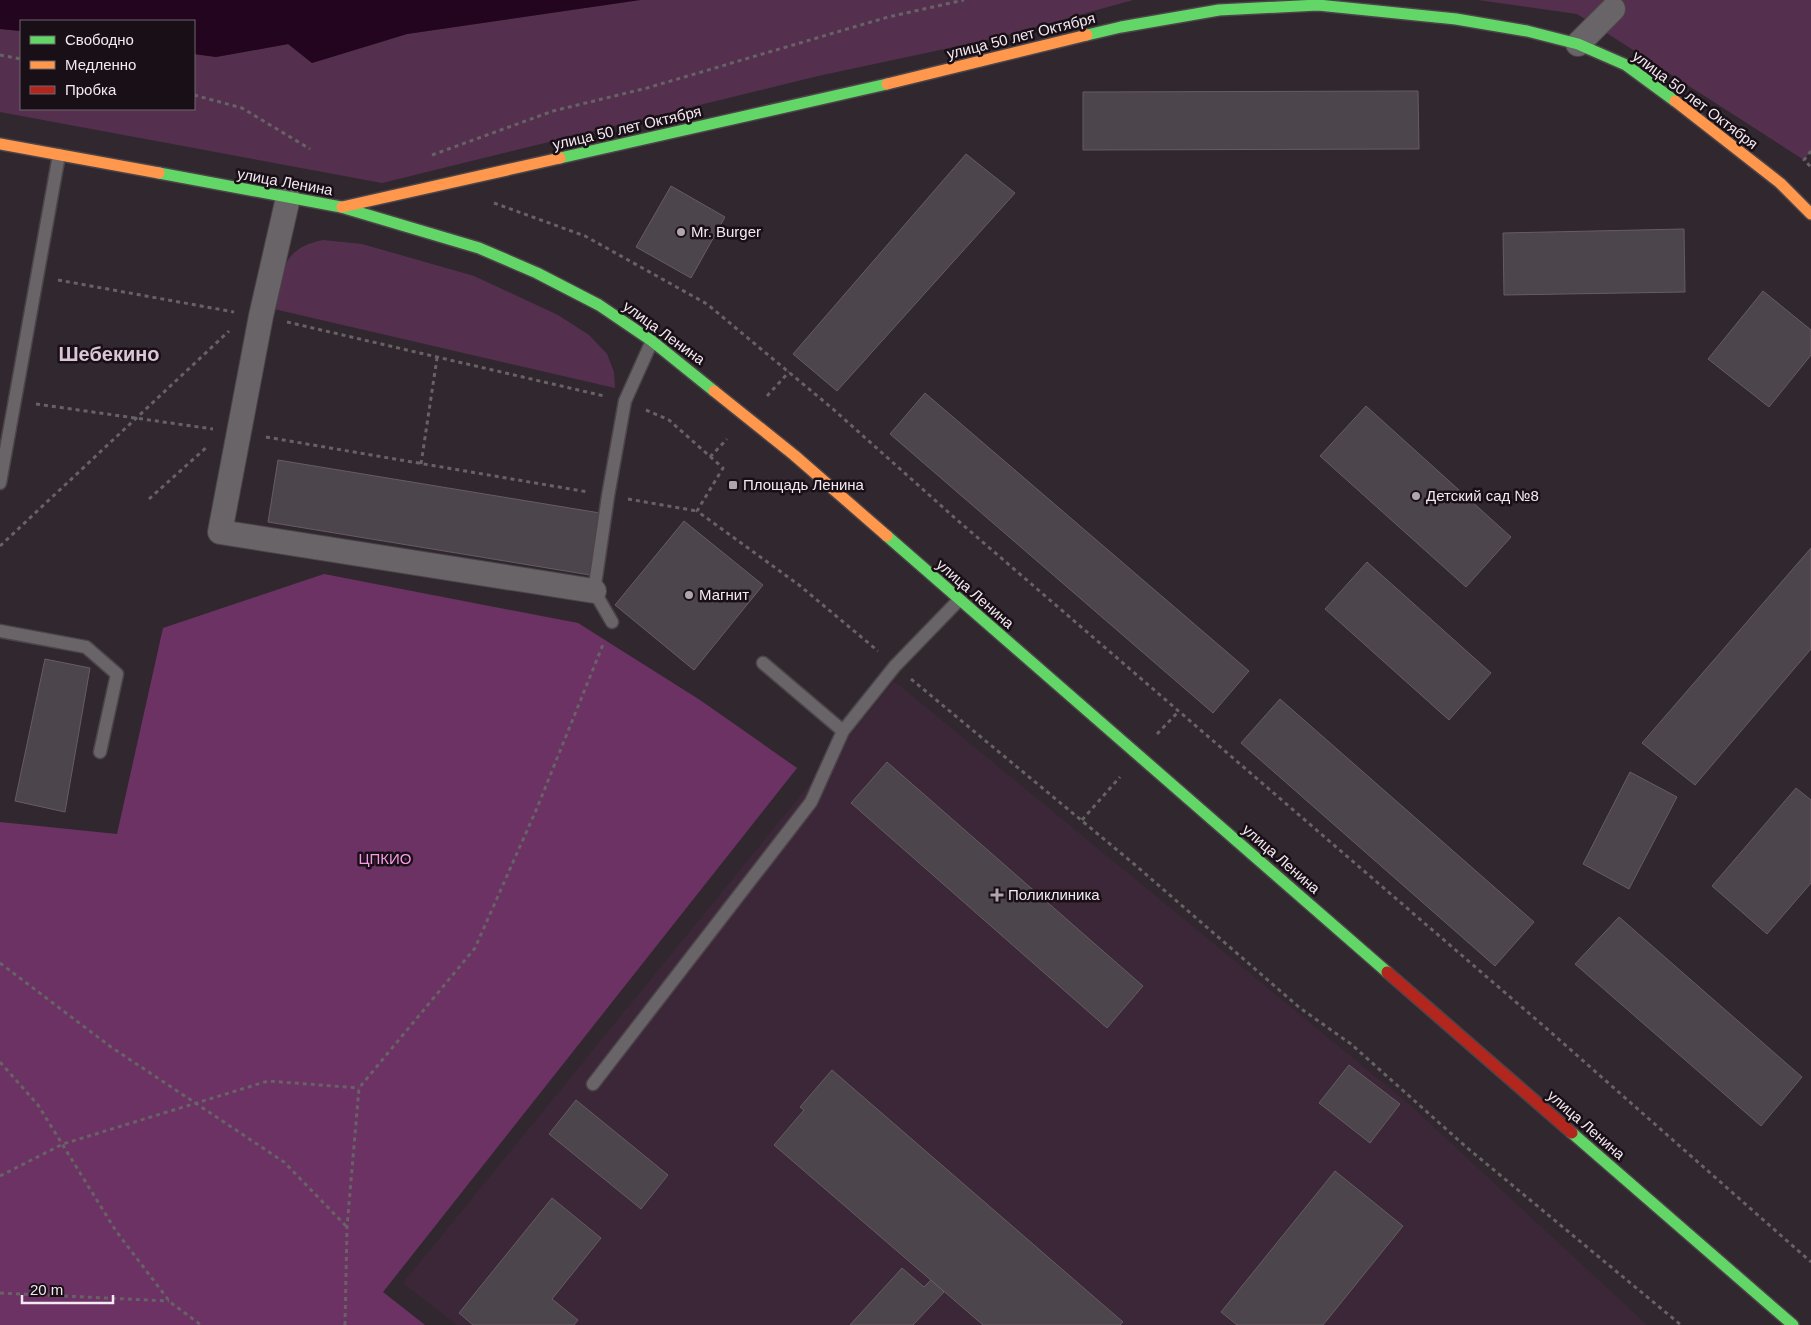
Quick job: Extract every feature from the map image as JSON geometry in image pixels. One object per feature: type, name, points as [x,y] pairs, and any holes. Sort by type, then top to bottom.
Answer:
[{"type":"street","name":"улица 50 лет Октября","points":[[341,207],[906,80],[1121,27],[1219,10],[1318,5],[1456,19],[1527,31],[1578,44],[1626,65],[1707,124],[1780,183],[1811,214]]},
{"type":"street","points":[[1578,44],[1613,9]]},
{"type":"street","name":"улица Ленина","points":[[0,144],[341,207],[478,248],[537,273],[599,306],[652,341],[794,455],[958,600],[1793,1325]]},
{"type":"street","points":[[288,198],[254,315],[232,432],[220,532],[594,592]]},
{"type":"lane","points":[[0,483],[3,454],[16,401],[59,155]]},
{"type":"lane","points":[[612,622],[594,592],[608,496],[625,401],[652,341]]},
{"type":"lane","points":[[593,1084],[811,802],[843,731],[895,666],[958,600]]},
{"type":"lane","points":[[0,631],[86,646],[117,674],[100,752]]},
{"type":"lane","points":[[763,663],[843,731]]},
{"type":"path","points":[[426,156],[553,111],[647,88],[888,16],[964,0]]},
{"type":"path","points":[[0,55],[20,59]]},
{"type":"path","points":[[195,95],[242,108],[310,149]]},
{"type":"path","points":[[1811,151],[1804,160],[1811,167]]},
{"type":"path","points":[[486,201],[585,236],[707,304],[840,416],[956,519],[1553,1034],[1811,1262]]},
{"type":"path","points":[[38,276],[254,315],[625,401],[668,420],[723,468],[697,511]]},
{"type":"path","points":[[0,546],[136,418],[254,315]]},
{"type":"path","points":[[421,464],[437,358]]},
{"type":"path","points":[[16,401],[232,432],[697,511],[799,585],[955,714],[1126,857],[1300,1008],[1351,1044],[1465,1146],[1681,1325]]},
{"type":"path","points":[[149,499],[232,432]]},
{"type":"path","points":[[345,1325],[347,1227],[359,1088],[476,948],[537,808],[612,622]]},
{"type":"path","points":[[0,963],[111,1047],[284,1162],[347,1227]]},
{"type":"path","points":[[0,1062],[38,1104],[116,1231],[170,1302],[201,1325]]},
{"type":"path","points":[[0,1176],[63,1144],[268,1081],[359,1088]]},
{"type":"path","points":[[0,1293],[170,1302]]},
{"type":"shaded area","points":[[0,0],[640,0],[407,34],[312,63],[288,44],[216,57],[195,54],[195,20],[20,20],[20,31],[0,29]]},
{"type":"shaded area","points":[[640,0],[1133,0],[996,38],[818,76],[382,183],[0,112],[0,29],[20,31],[20,110],[195,110],[195,54],[216,57],[289,44],[312,63],[407,34]]},
{"type":"shaded area","points":[[1478,0],[1811,0],[1811,151],[1804,160],[1577,14]]},
{"type":"shaded area","points":[[323,240],[362,244],[474,276],[558,315],[589,335],[607,354],[614,372],[615,388],[274,309],[282,273],[291,256],[298,249]]},
{"type":"shaded area","points":[[894,681],[1410,1105],[1647,1325],[457,1325],[403,1283]]},
{"type":"green space","name":"ЦПКИО","points":[[324,574],[578,623],[700,700],[797,768],[383,1292],[425,1325],[0,1325],[0,822],[117,834],[163,628]]},
{"type":"building","points":[[1418,91],[1419,149],[1083,150],[1083,92]]},
{"type":"building","points":[[966,154],[1015,193],[837,391],[793,354]]},
{"type":"building","name":"Mr. Burger","points":[[671,186],[725,217],[691,278],[636,247]]},
{"type":"building","points":[[1684,229],[1685,292],[1504,295],[1503,233]]},
{"type":"building","points":[[1763,291],[1811,330],[1811,355],[1769,407],[1708,359]]},
{"type":"building","points":[[925,393],[1249,671],[1213,713],[890,434]]},
{"type":"building","name":"Детский сад №8","points":[[1366,406],[1511,537],[1466,587],[1320,456]]},
{"type":"building","points":[[278,460],[600,513],[590,575],[268,522]]},
{"type":"building","name":"Магнит","points":[[684,521],[763,585],[694,670],[615,605]]},
{"type":"building","points":[[1811,548],[1811,649],[1695,785],[1642,743]]},
{"type":"building","points":[[1367,562],[1491,673],[1449,720],[1325,609]]},
{"type":"building","points":[[45,659],[90,668],[65,812],[15,801]]},
{"type":"building","points":[[1280,699],[1534,922],[1495,966],[1241,743]]},
{"type":"building","name":"Поликлиника","points":[[887,762],[1143,986],[1107,1028],[851,803]]},
{"type":"building","points":[[1630,772],[1677,797],[1629,889],[1583,864]]},
{"type":"building","points":[[1796,788],[1811,800],[1811,883],[1767,934],[1712,886]]},
{"type":"building","points":[[1619,917],[1802,1077],[1761,1126],[1575,964]]},
{"type":"building","points":[[1349,1065],[1400,1104],[1370,1143],[1319,1103]]},
{"type":"building","points":[[832,1070],[1123,1322],[1120,1325],[983,1325],[774,1145],[804,1110],[800,1107]]},
{"type":"building","points":[[576,1100],[668,1175],[641,1209],[549,1134]]},
{"type":"building","points":[[1335,1171],[1403,1226],[1323,1325],[1237,1325],[1221,1312]]},
{"type":"building","points":[[552,1198],[601,1238],[552,1299],[578,1320],[574,1325],[473,1325],[459,1313]]},
{"type":"building","points":[[902,1268],[924,1287],[931,1280],[944,1292],[913,1325],[850,1325]]},
{"type":"traffic: fast","points":[[1087,35],[1121,27],[1219,10],[1318,5],[1456,19],[1527,31],[1578,44],[1626,65],[1675,101]]},
{"type":"traffic: fast","points":[[560,158],[887,84]]},
{"type":"traffic: fast","points":[[159,173],[341,207],[479,248],[537,273],[599,305],[652,341],[714,391]]},
{"type":"traffic: fast","points":[[887,536],[1387,972]]},
{"type":"traffic: fast","points":[[1572,1133],[1793,1325]]},
{"type":"traffic: slow","points":[[887,84],[1087,35]]},
{"type":"traffic: slow","points":[[1675,101],[1780,183],[1811,214]]},
{"type":"traffic: slow","points":[[0,144],[159,173]]},
{"type":"traffic: slow","points":[[342,207],[560,158]]},
{"type":"traffic: slow","points":[[714,391],[794,455],[887,536]]},
{"type":"traffic: jam","points":[[1387,972],[1572,1133]]},
{"type":"place","name":"Mr. Burger","points":[[681,232]]},
{"type":"place","name":"Площадь Ленина","points":[[733,485]]},
{"type":"place","name":"Детский сад №8","points":[[1416,496]]},
{"type":"place","name":"Магнит","points":[[689,595]]},
{"type":"place","name":"Поликлиника","points":[[997,895]]},
{"type":"district","name":"Шебекино","points":[[109,354]]}]
